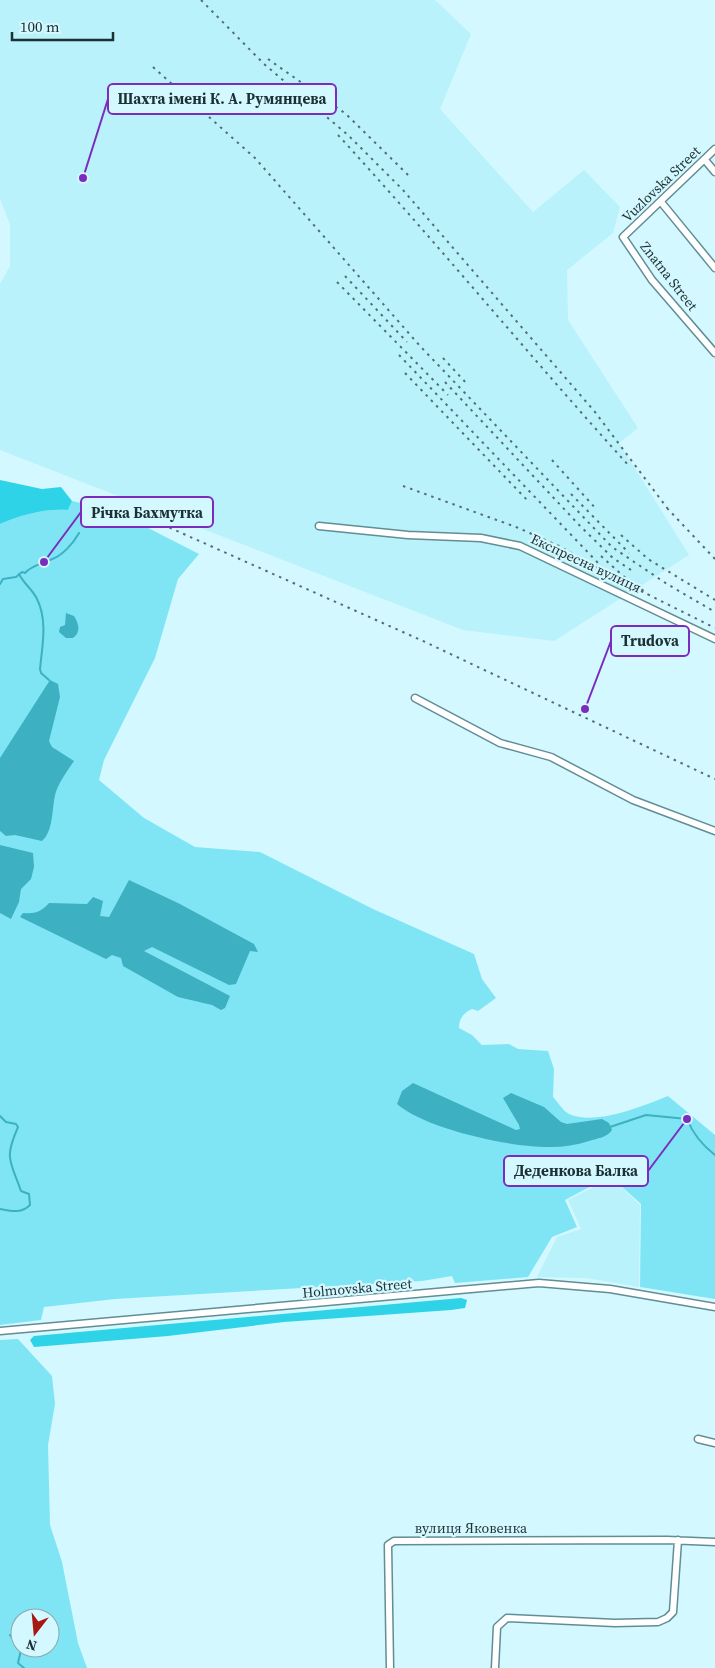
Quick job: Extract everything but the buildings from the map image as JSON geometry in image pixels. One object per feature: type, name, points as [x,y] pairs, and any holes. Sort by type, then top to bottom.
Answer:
[{"type":"street","name":"Vuzlovska Street","points":[[623,237],[715,149]]},
{"type":"street","points":[[705,160],[715,172]]},
{"type":"street","points":[[661,202],[715,268]]},
{"type":"street","name":"Znatna Street","points":[[623,237],[652,280],[715,353]]},
{"type":"street","name":"Експресна вулиця","points":[[319,526],[408,535],[481,538],[520,546],[715,638]]},
{"type":"street","points":[[415,698],[500,743],[550,757],[633,800],[715,831]]},
{"type":"street","name":"Holmovska Street","points":[[0,1331],[539,1284],[610,1289],[715,1307]]},
{"type":"street","points":[[698,1439],[715,1443]]},
{"type":"street","name":"вулиця Яковенка","points":[[390,1668],[388,1545],[394,1540],[678,1540],[715,1542]]},
{"type":"street","points":[[495,1668],[496,1627],[507,1618],[615,1623],[658,1622],[667,1618],[674,1612],[678,1540]]},
{"type":"shaded area","points":[[0,0],[435,0],[471,34],[440,109],[533,212],[584,170],[620,207],[613,233],[567,270],[568,320],[638,428],[619,443],[689,555],[554,641],[463,630],[0,450],[0,284],[10,266],[10,224],[0,199]]},
{"type":"shaded area","points":[[0,480],[42,489],[61,487],[72,501],[68,510],[33,513],[0,524]]},
{"type":"shaded area","points":[[72,501],[113,510],[199,554],[178,579],[155,658],[104,760],[99,780],[144,818],[195,847],[260,852],[373,909],[474,954],[482,979],[496,998],[478,1011],[472,1009],[466,1012],[461,1019],[459,1028],[472,1035],[482,1045],[509,1044],[518,1049],[548,1051],[554,1069],[553,1097],[569,1114],[592,1118],[605,1116],[633,1109],[668,1096],[715,1135],[715,1299],[640,1287],[641,1204],[610,1176],[565,1200],[577,1227],[552,1237],[528,1277],[455,1283],[452,1276],[422,1281],[115,1299],[44,1307],[41,1320],[0,1325],[0,524],[33,513],[68,510]]},
{"type":"shaded area","points":[[66,613],[74,616],[78,625],[78,631],[73,638],[66,638],[59,632],[60,627],[65,625]]},
{"type":"shaded area","points":[[50,680],[58,684],[60,697],[49,741],[52,747],[74,761],[57,789],[49,830],[42,841],[15,835],[6,836],[0,831],[0,758]]},
{"type":"shaded area","points":[[0,845],[33,853],[34,867],[31,879],[21,889],[19,902],[11,919],[0,913]]},
{"type":"shaded area","points":[[129,880],[178,903],[254,944],[258,952],[250,951],[236,984],[229,985],[152,947],[144,951],[230,996],[225,1008],[221,1010],[212,1005],[178,997],[123,966],[121,958],[112,955],[106,959],[20,917],[23,913],[34,913],[49,903],[87,904],[93,897],[103,901],[100,916],[109,917]]},
{"type":"shaded area","points":[[413,1083],[516,1130],[520,1129],[519,1125],[503,1098],[511,1093],[544,1107],[561,1122],[567,1124],[602,1119],[609,1123],[612,1130],[607,1135],[599,1138],[575,1145],[556,1147],[515,1144],[470,1135],[428,1121],[410,1113],[397,1104],[402,1091]]},
{"type":"shaded area","points":[[612,1178],[640,1205],[639,1287],[586,1278],[537,1277],[557,1237],[581,1229],[568,1200]]},
{"type":"shaded area","points":[[461,1298],[467,1300],[465,1308],[451,1310],[284,1322],[168,1336],[34,1347],[30,1340],[34,1336]]},
{"type":"shaded area","points":[[18,1339],[52,1376],[55,1404],[48,1445],[50,1525],[62,1562],[78,1643],[87,1668],[0,1668],[0,1340]]},
{"type":"waterway","points":[[0,584],[3,579],[16,577],[22,572],[25,573],[33,567],[59,556],[79,533]]},
{"type":"waterway","points":[[19,574],[35,596],[40,607],[43,625],[40,669],[41,673],[49,680]]},
{"type":"waterway","points":[[610,1127],[646,1115],[687,1119],[698,1139],[715,1155]]},
{"type":"waterway","points":[[0,1116],[6,1122],[16,1124],[18,1127],[11,1146],[10,1159],[21,1191],[29,1194],[30,1205],[19,1211],[0,1209]]},
{"type":"waterway","points":[[19,1658],[18,1663],[24,1668]]},
{"type":"railway","points":[[201,0],[264,64],[348,135],[403,190],[595,412],[671,513]]},
{"type":"railway","points":[[268,59],[346,114],[410,177]]},
{"type":"railway","points":[[153,67],[255,158],[420,346],[612,547],[667,584],[715,612]]},
{"type":"railway","points":[[338,135],[630,467]]},
{"type":"railway","points":[[345,276],[407,342]]},
{"type":"railway","points":[[337,282],[448,395]]},
{"type":"railway","points":[[399,355],[600,565]]},
{"type":"railway","points":[[443,358],[468,385]]},
{"type":"railway","points":[[405,373],[529,502]]},
{"type":"railway","points":[[445,382],[581,527],[613,558],[631,570]]},
{"type":"railway","points":[[552,460],[597,510]]},
{"type":"railway","points":[[403,486],[516,527],[559,546],[623,582]]},
{"type":"railway","points":[[571,494],[629,553]]},
{"type":"railway","points":[[101,497],[423,641],[715,779]]},
{"type":"railway","points":[[667,508],[715,559]]},
{"type":"railway","points":[[621,535],[648,559],[715,600]]},
{"type":"railway","points":[[601,556],[622,575],[648,594]]},
{"type":"railway","points":[[641,591],[715,628]]},
{"type":"place","name":"Шахта імені К. А. Румянцева","points":[[83,178]]},
{"type":"place","name":"Річка Бахмутка","points":[[44,562]]},
{"type":"place","name":"Trudova","points":[[585,709]]},
{"type":"place","name":"Деденкова Балка","points":[[687,1119]]}]
